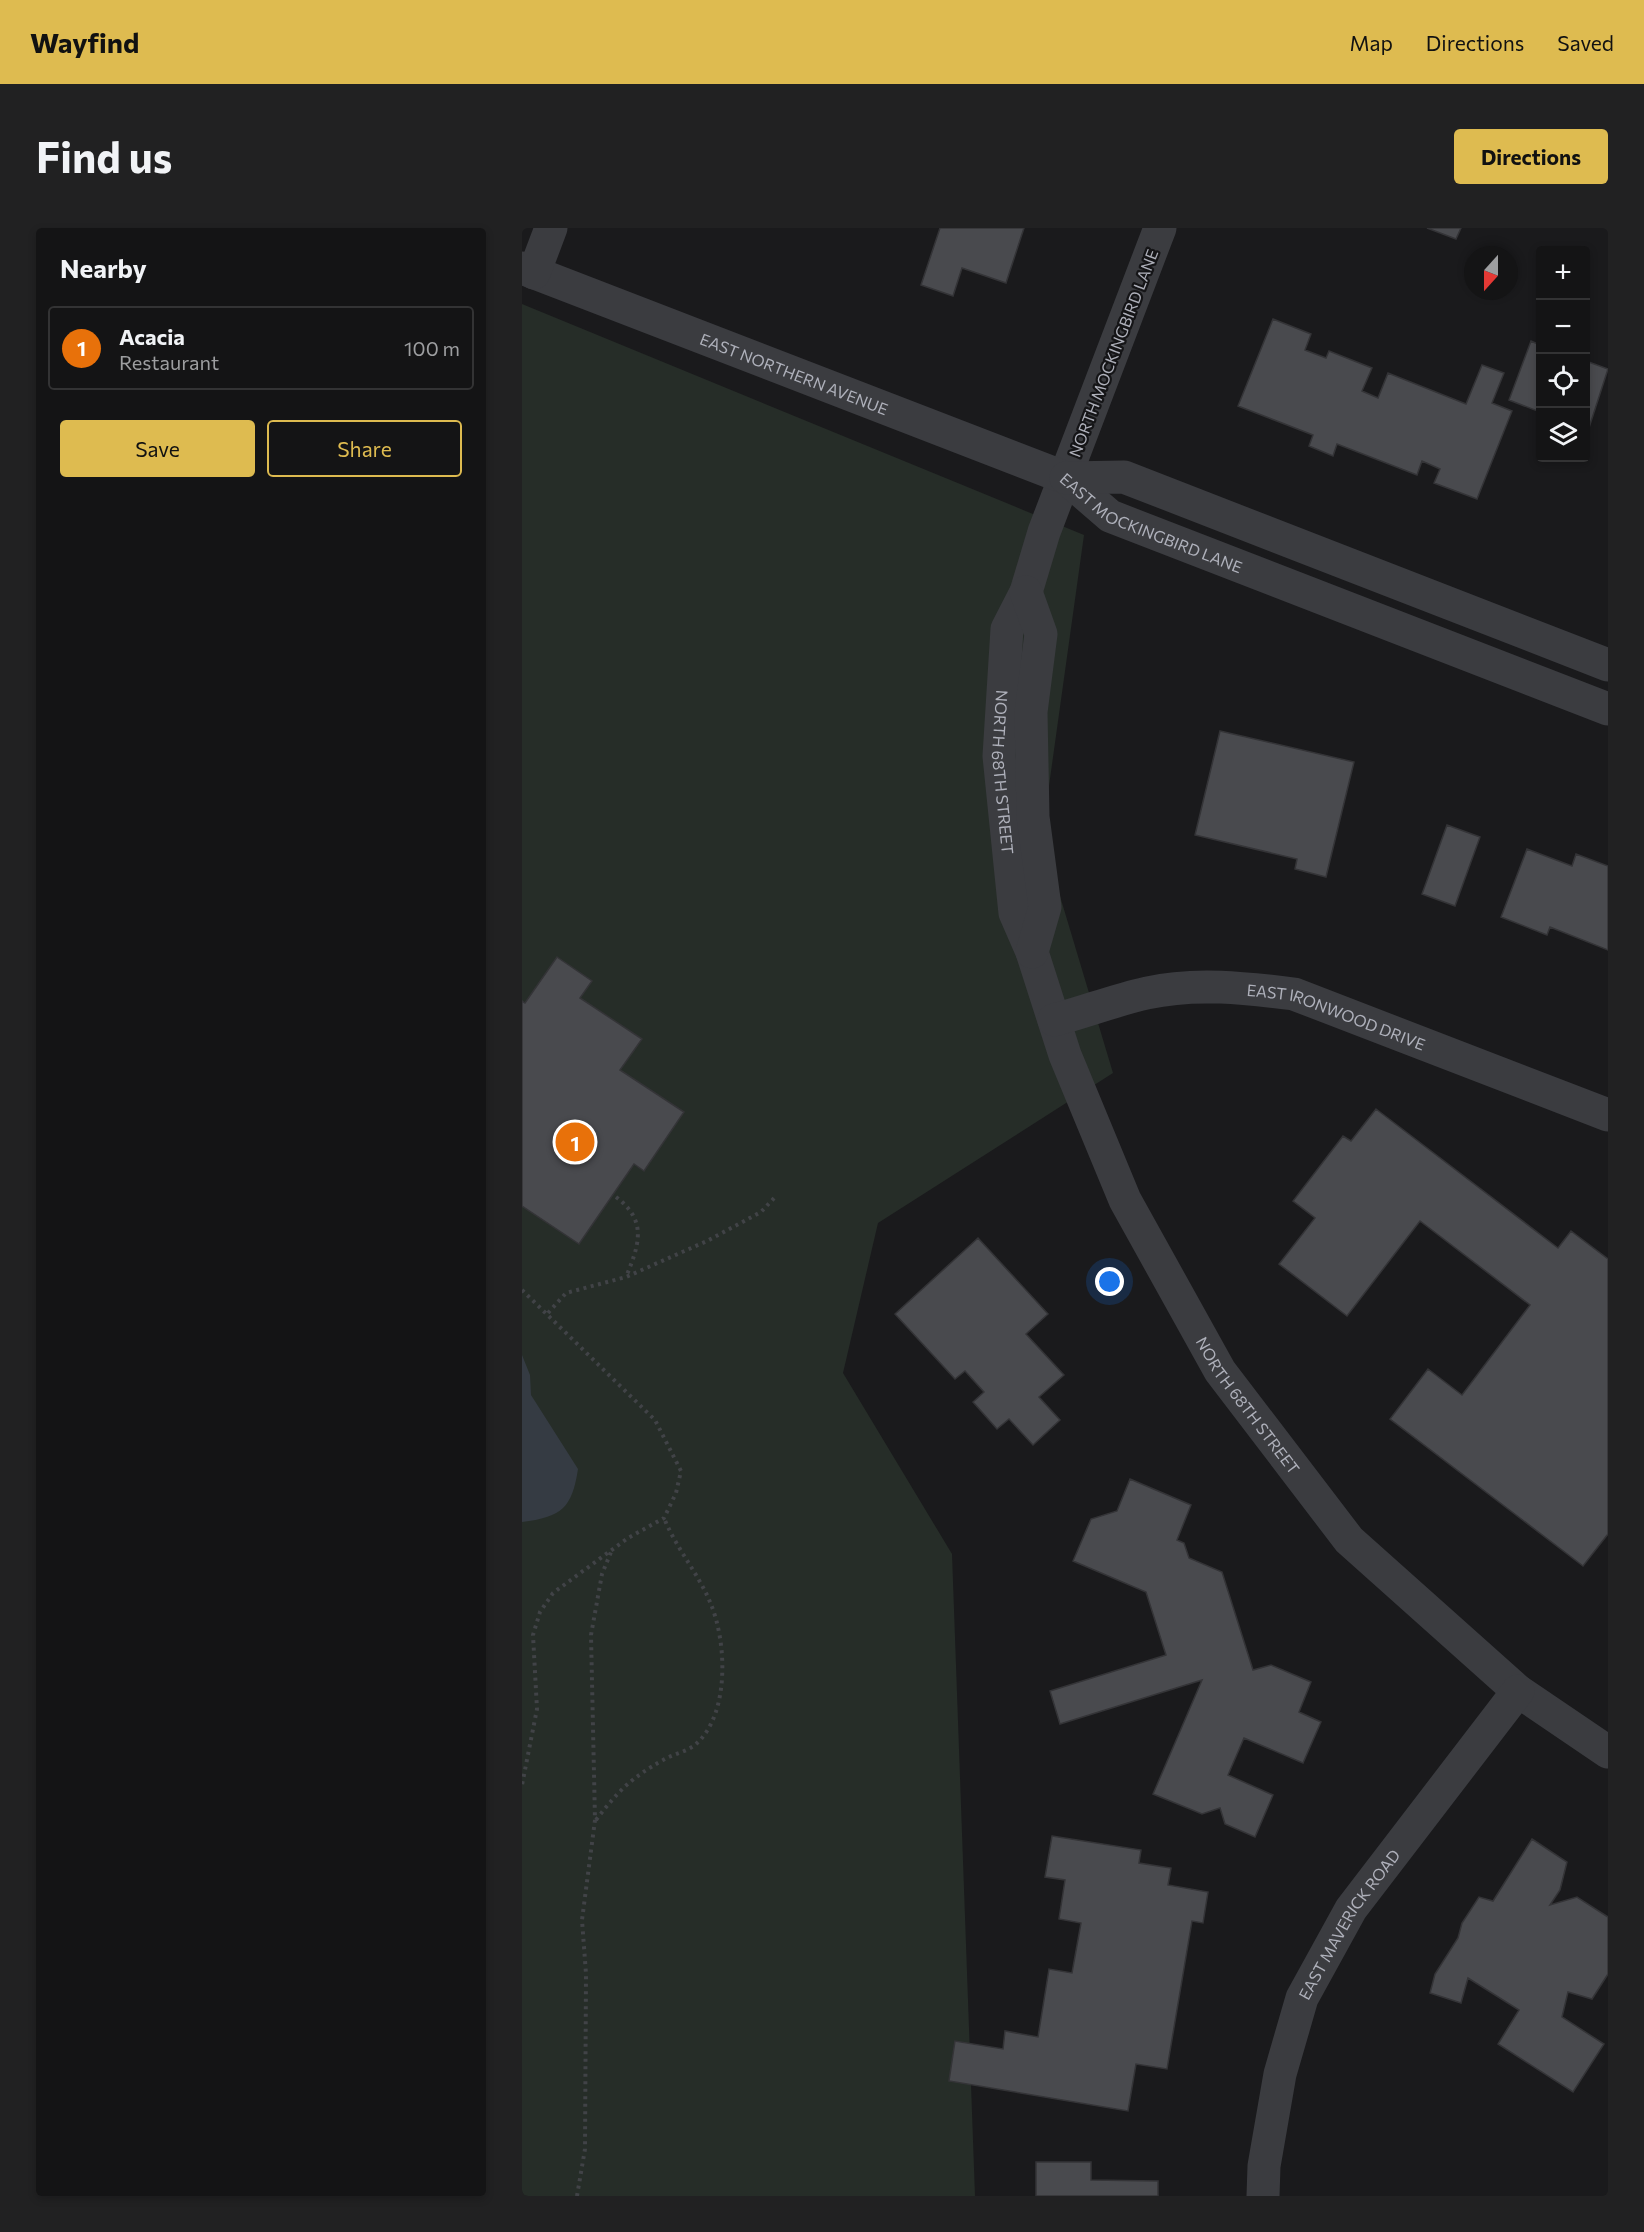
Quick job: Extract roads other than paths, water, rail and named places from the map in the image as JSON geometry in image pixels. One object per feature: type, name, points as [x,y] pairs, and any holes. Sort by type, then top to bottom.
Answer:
[{"type":"street","points":[[528,271],[551,228]]},
{"type":"street","name":"NORTH MOCKINGBIRD LANE","points":[[1066,478],[1160,228]]},
{"type":"street","name":"EAST NORTHERN AVENUE","points":[[528,271],[1066,478]]},
{"type":"street","name":"EAST MOCKINGBIRD LANE","points":[[1066,478],[1124,477],[1608,665]]},
{"type":"street","name":"NORTH 68TH STREET","points":[[1066,478],[1044,532],[1026,592],[1007,629],[999,756],[1015,913],[1032,952],[1065,1055],[1125,1200],[1220,1371],[1349,1540],[1518,1691],[1608,1752]]},
{"type":"street","name":"EAST MOCKINGBIRD LANE","points":[[1066,478],[1110,516],[1608,709]]},
{"type":"street","name":"EAST IRONWOOD DRIVE","points":[[1054,1020],[1147,993],[1185,988],[1241,987],[1294,994],[1608,1115]]},
{"type":"street","name":"EAST MAVERICK ROAD","points":[[1263,2196],[1264,2166],[1280,2074],[1302,1998],[1351,1909],[1518,1691]]},
{"type":"place","name":"Acacia","points":[[575,1142]]}]
